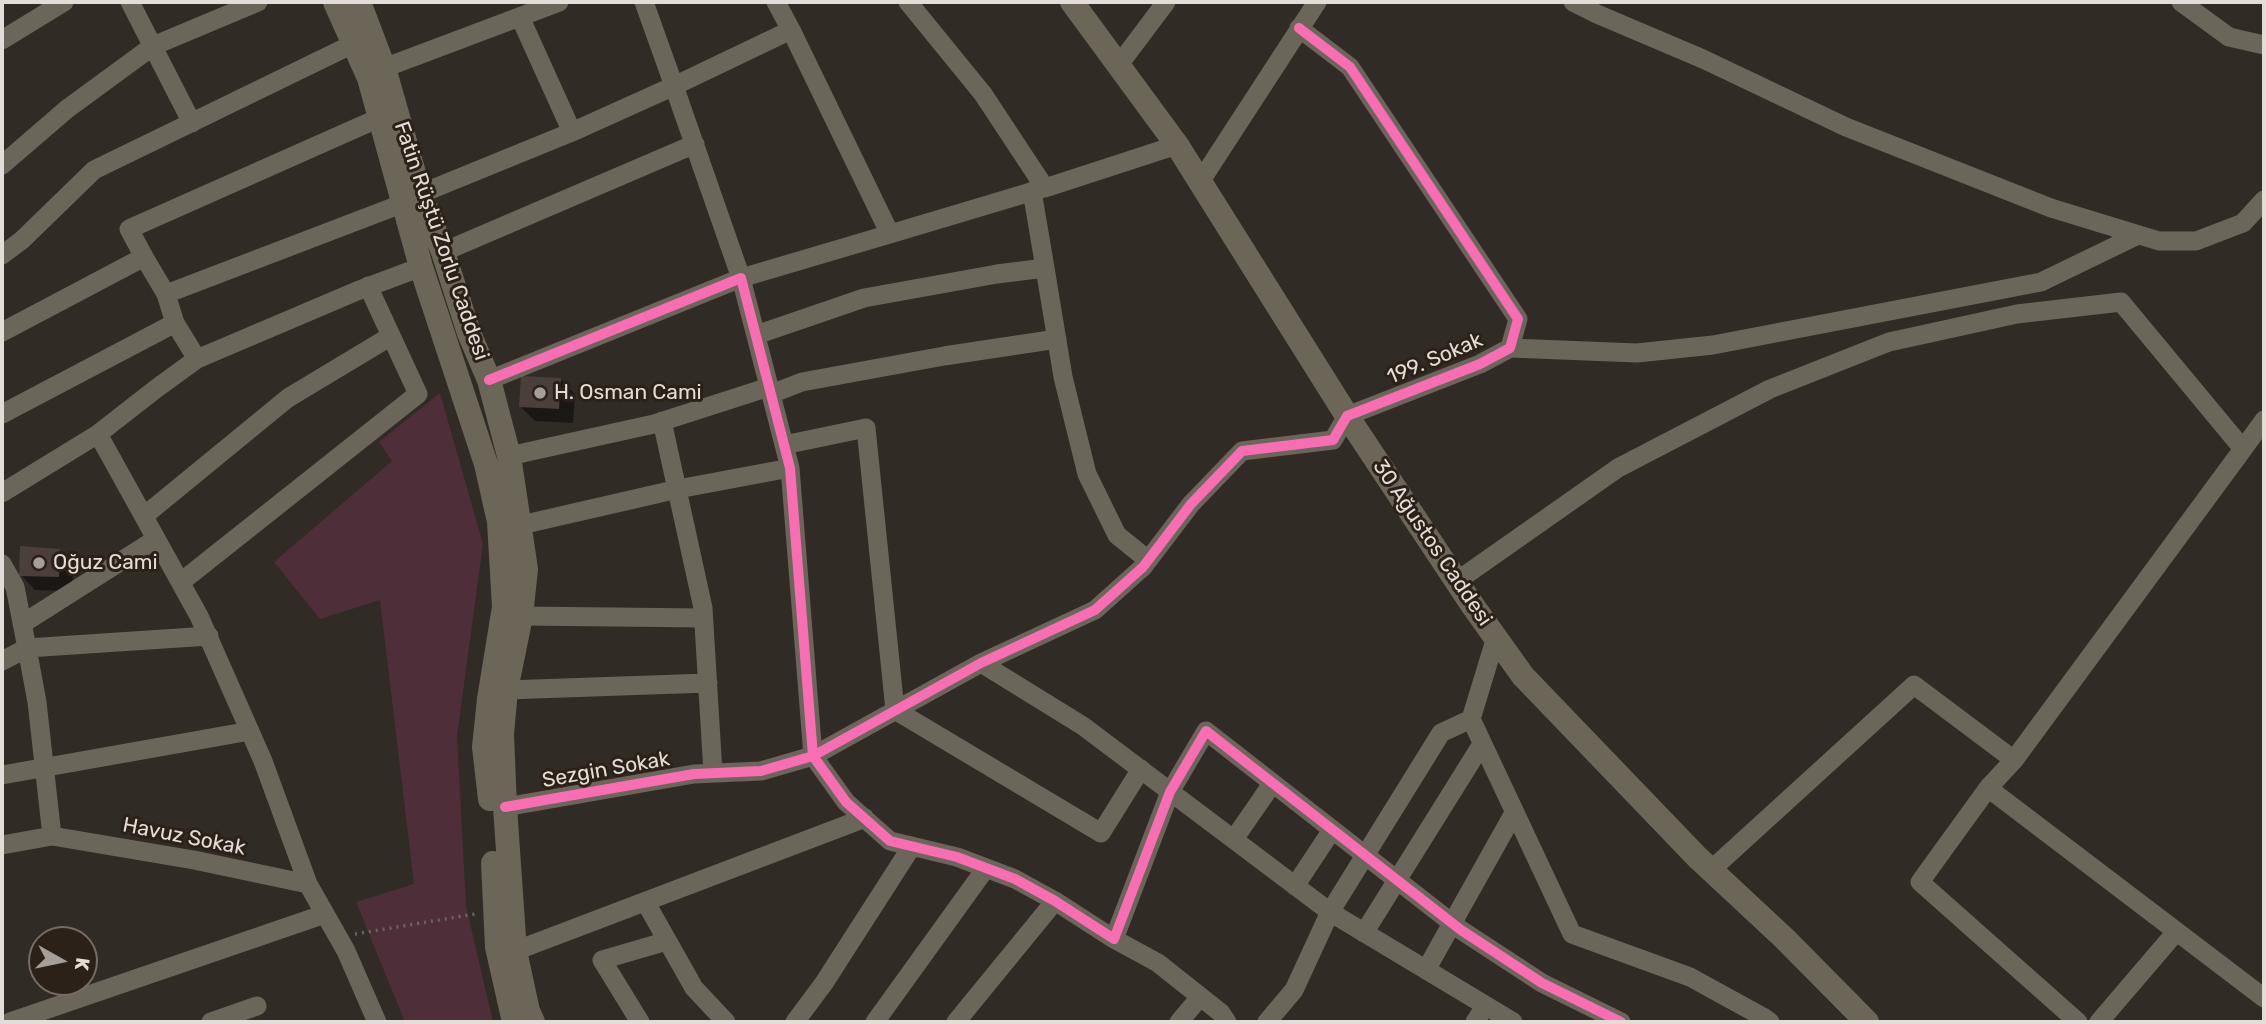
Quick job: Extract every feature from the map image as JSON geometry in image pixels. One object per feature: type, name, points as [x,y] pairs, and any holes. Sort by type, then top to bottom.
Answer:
[{"type":"main road","name":"Fatin Rüştü Zorlu Caddesi","points":[[335,2],[369,78],[379,118],[412,199],[443,252],[469,333],[489,380],[509,456],[526,569],[521,616],[506,690],[502,734],[505,807],[515,951],[528,1011],[533,1022]]},
{"type":"main road","name":"Fatin Rüştü Zorlu Caddesi","points":[[359,2],[384,68],[412,199],[422,267],[486,464],[499,522],[504,607],[484,747],[491,803],[497,947],[514,1022]]},
{"type":"main road","name":"30 Ağustos Caddesi","points":[[1072,2],[1177,145],[1347,416],[1523,676],[1711,870],[1786,939],[1867,1022]]},
{"type":"street","points":[[2,40],[64,2]]},
{"type":"street","points":[[130,2],[192,123]]},
{"type":"street","points":[[2,165],[67,108],[153,46],[258,2]]},
{"type":"street","points":[[384,68],[559,2]]},
{"type":"street","points":[[644,2],[741,278],[785,445],[790,468],[813,756],[846,802],[890,841],[957,857],[1015,879],[1114,939],[1158,962],[1221,1013],[1227,1022]]},
{"type":"street","points":[[776,2],[890,234]]},
{"type":"street","points":[[908,2],[983,94],[1039,189],[1045,268],[1063,377],[1087,474],[1117,535],[1149,560]]},
{"type":"street","points":[[1118,66],[1166,2]]},
{"type":"street","points":[[1200,182],[1317,2]]},
{"type":"street","points":[[1573,2],[1703,59],[1846,127],[2051,208],[2138,235],[2159,241],[2196,241],[2243,223],[2264,200]]},
{"type":"street","points":[[2181,2],[2229,37],[2264,45]]},
{"type":"street","points":[[520,17],[572,132]]},
{"type":"street","name":"199. Sokak","points":[[1299,28],[1350,67],[1518,319],[1510,348],[1480,364],[1347,416]]},
{"type":"street","points":[[166,295],[412,199],[572,132],[791,30]]},
{"type":"street","points":[[2,255],[22,240],[94,170],[354,44]]},
{"type":"street","points":[[197,359],[175,323],[166,295],[129,229],[379,118]]},
{"type":"street","points":[[443,252],[695,144]]},
{"type":"street","points":[[489,380],[741,278],[1177,145]]},
{"type":"street","points":[[1510,348],[1637,353],[1713,345],[2041,282],[2138,235]]},
{"type":"street","points":[[2,332],[144,257]]},
{"type":"street","points":[[2,493],[98,434],[197,359],[369,286],[422,267]]},
{"type":"street","points":[[756,335],[864,298],[1045,268]]},
{"type":"street","points":[[181,582],[418,394],[369,286]]},
{"type":"street","points":[[1457,581],[1618,468],[1770,388],[1889,342],[2017,314],[2121,302],[2243,449]]},
{"type":"street","points":[[2,414],[175,323]]},
{"type":"street","points":[[144,516],[288,398],[391,336]]},
{"type":"street","points":[[509,456],[662,421],[802,382],[1057,339]]},
{"type":"street","name":"Sezgin Sokak","points":[[505,807],[694,774],[761,771],[813,756],[981,663],[1095,610],[1149,560],[1191,504],[1242,451],[1333,440],[1347,416]]},
{"type":"street","points":[[2078,1022],[1920,882],[1988,788],[2014,760],[2264,419]]},
{"type":"street","points":[[662,421],[703,618],[713,773]]},
{"type":"street","points":[[785,445],[866,428],[895,710],[1101,833],[1140,769]]},
{"type":"street","points":[[98,434],[181,582],[208,636],[263,761],[308,884],[338,937],[377,1022]]},
{"type":"street","points":[[521,525],[678,489],[790,468]]},
{"type":"street","points":[[22,624],[156,539]]},
{"type":"street","points":[[2,564],[15,587],[37,702],[52,836]]},
{"type":"street","points":[[521,616],[703,618]]},
{"type":"street","points":[[2,661],[27,649],[208,636]]},
{"type":"street","points":[[1496,637],[1471,719],[1572,934],[1690,977],[1770,1022]]},
{"type":"street","points":[[981,663],[1083,726],[1330,912],[1426,970],[1480,1014],[1513,1022]]},
{"type":"street","points":[[506,690],[708,683]]},
{"type":"street","points":[[1711,870],[1914,685],[2014,760]]},
{"type":"street","points":[[1267,1022],[1294,990],[1330,912],[1441,733],[1471,719]]},
{"type":"street","points":[[2,775],[250,731]]},
{"type":"street","points":[[1114,939],[1170,792],[1206,731],[1453,923],[1542,983],[1620,1022]]},
{"type":"street","points":[[1364,933],[1482,744]]},
{"type":"street","points":[[1234,839],[1272,784]]},
{"type":"street","points":[[1988,788],[2264,999]]},
{"type":"street","points":[[1426,970],[1514,813]]},
{"type":"street","points":[[515,951],[865,818]]},
{"type":"street","points":[[1295,886],[1332,830]]},
{"type":"street","name":"Havuz Sokak","points":[[2,845],[52,836],[194,860],[308,884]]},
{"type":"street","points":[[795,1022],[824,983],[912,846]]},
{"type":"street","points":[[876,1022],[986,868]]},
{"type":"street","points":[[956,1022],[1055,901]]},
{"type":"street","points":[[646,903],[694,988],[726,1022]]},
{"type":"street","points":[[2,1016],[7,1022],[325,914]]},
{"type":"street","points":[[2099,1022],[2176,932]]},
{"type":"street","points":[[640,1022],[602,960],[667,941]]},
{"type":"street","points":[[1180,1022],[1200,997]]},
{"type":"street","points":[[211,1022],[257,1006]]},
{"type":"path","points":[[338,937],[495,910]]},
{"type":"shaded area","points":[[440,393],[483,544],[457,736],[466,906],[493,1022],[405,1022],[356,902],[414,884],[380,600],[320,619],[274,562],[392,461],[379,442]]},
{"type":"building","name":"H. Osman Cami","points":[[521,376],[561,378],[559,409],[519,407]]},
{"type":"building","name":"Oğuz Cami","points":[[20,546],[60,549],[59,577],[19,576]]},
{"type":"cycle path","points":[[1299,28],[1350,67],[1518,319],[1510,348],[1480,364],[1347,416],[1333,440],[1242,451],[1191,504],[1143,567],[1095,610],[981,663],[813,756],[846,802],[890,841],[957,857],[1015,879],[1114,939],[1170,792],[1206,731],[1461,930],[1542,983],[1621,1022]]},
{"type":"cycle path","points":[[489,380],[741,278],[790,468],[813,756],[761,771],[694,774],[505,807]]},
{"type":"place","name":"H. Osman Cami","points":[[540,393]]},
{"type":"place","name":"Oğuz Cami","points":[[39,563]]}]
